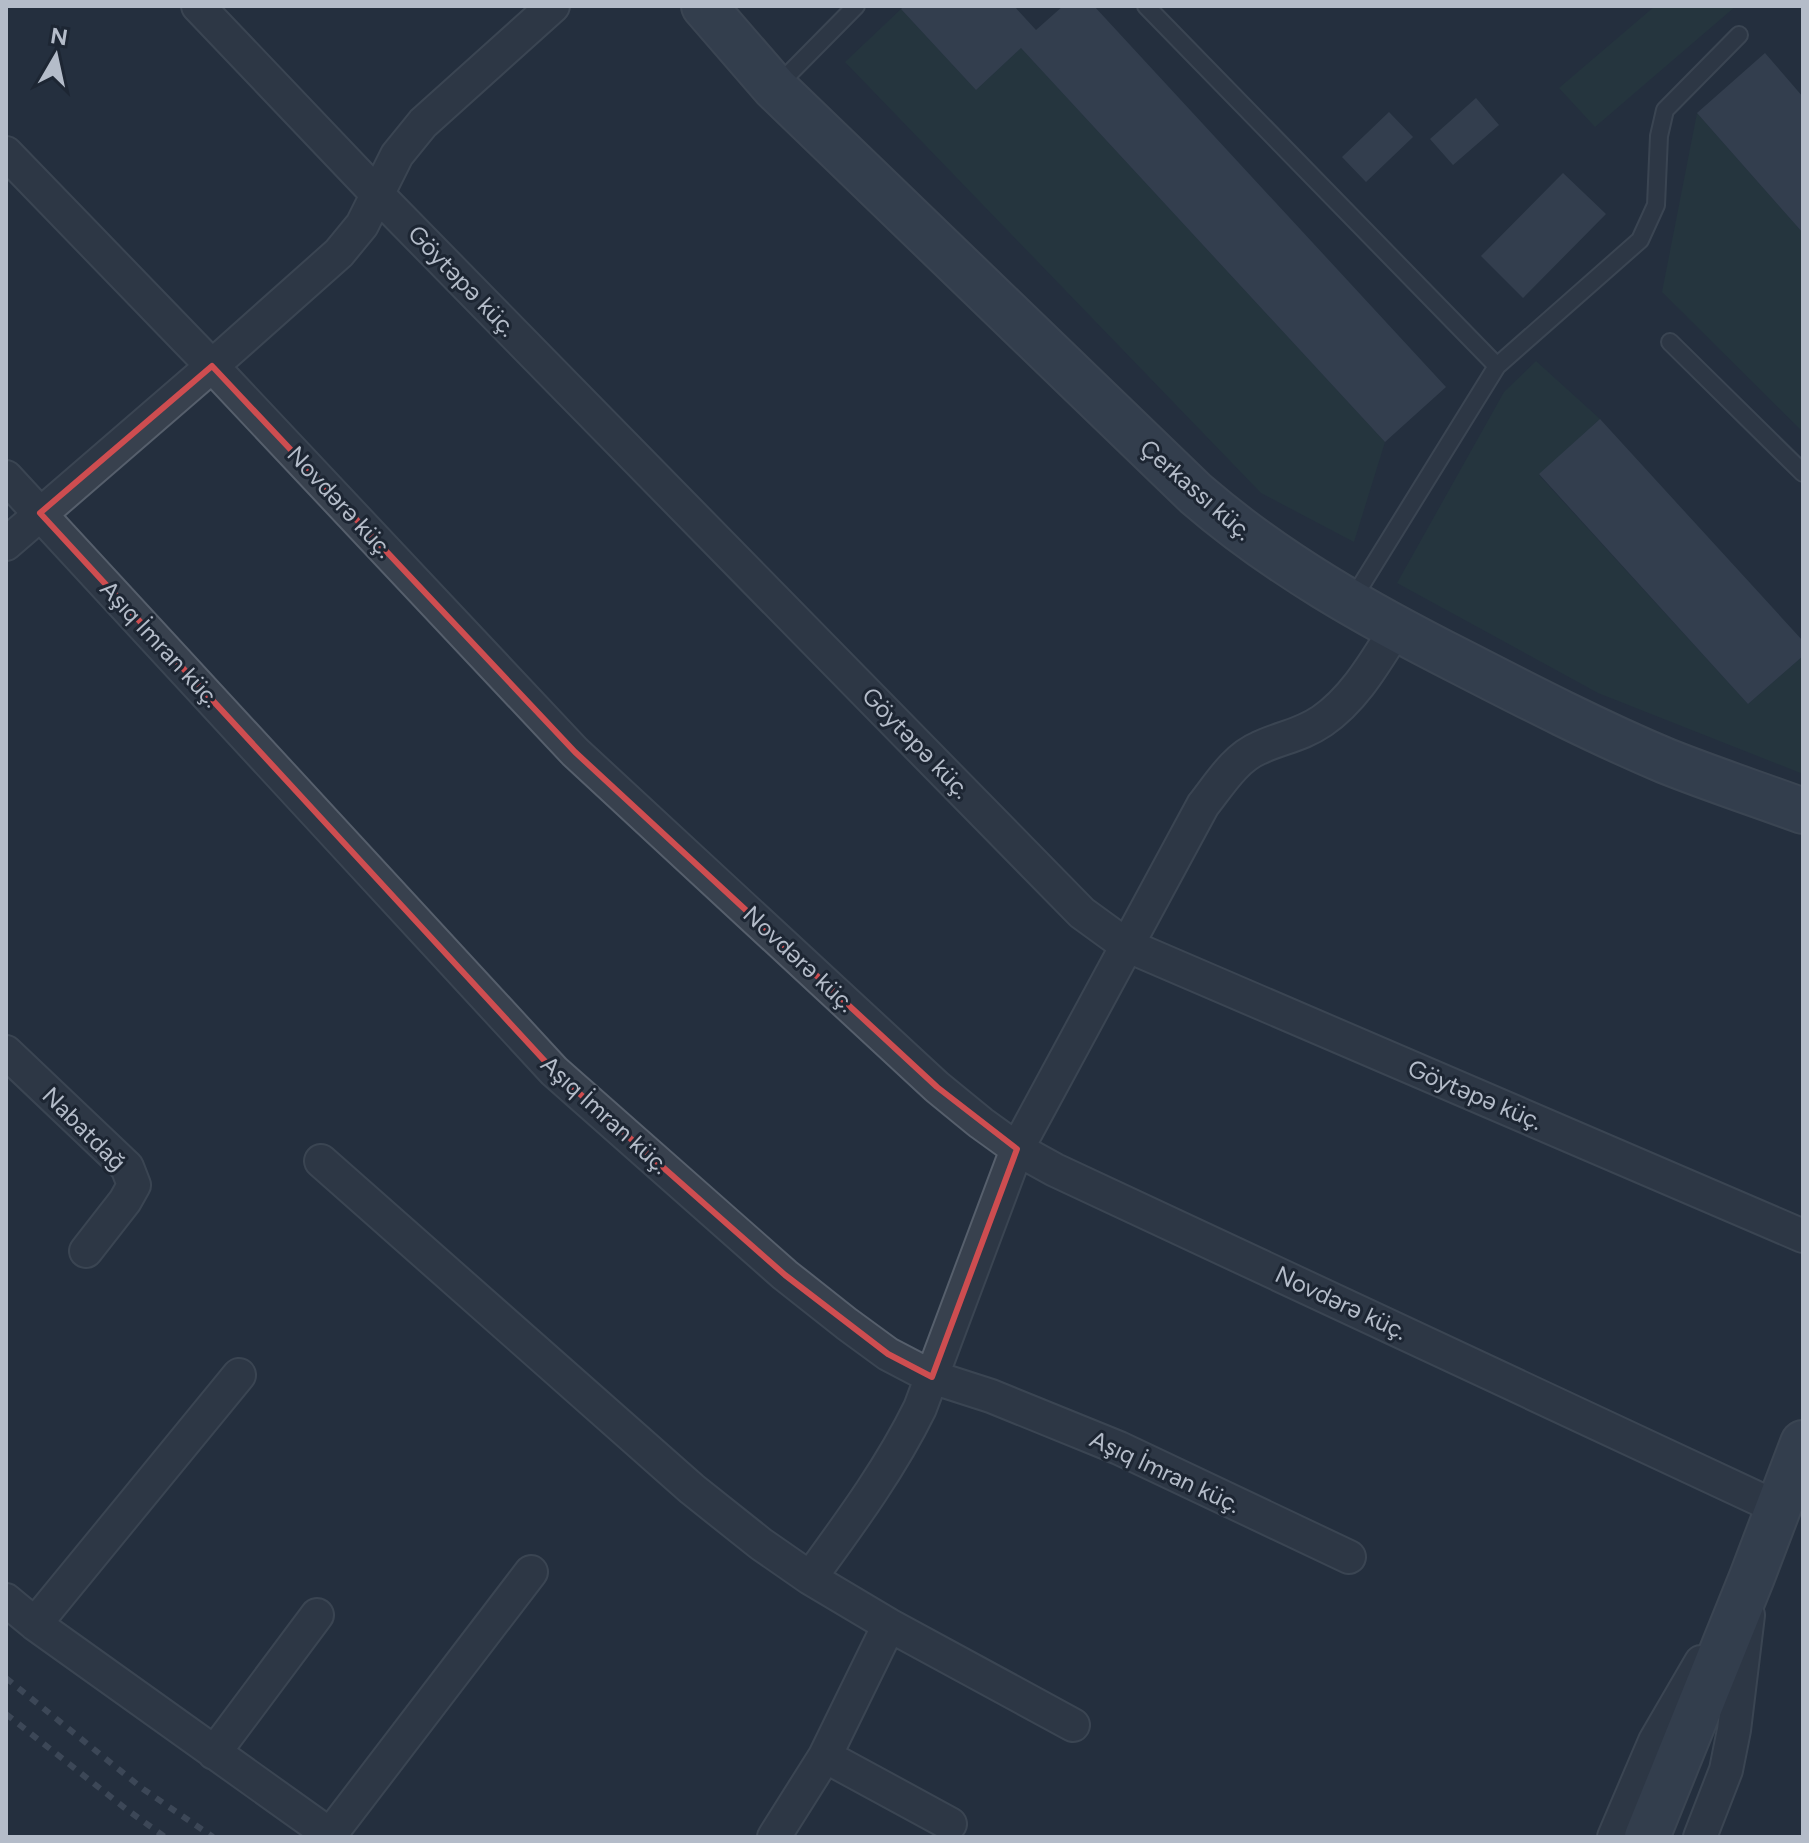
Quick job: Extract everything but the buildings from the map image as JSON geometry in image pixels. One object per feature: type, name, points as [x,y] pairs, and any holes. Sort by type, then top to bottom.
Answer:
[{"type":"street","name":"Göytəpə küç.","points":[[198,6],[378,195],[1082,913],[1126,945],[1803,1236]]},
{"type":"street","points":[[6,544],[339,253],[362,225],[397,155],[423,123],[553,6]]},
{"type":"street","name":"Çerkassı küç.","points":[[704,6],[775,88],[1196,494],[1234,527],[1350,603],[1528,696],[1666,761],[1803,811]]},
{"type":"street","name":"Novdərə küç.","points":[[6,153],[212,366],[575,752],[937,1087],[981,1123],[1017,1149],[1055,1170],[1778,1508]]},
{"type":"street","name":"Aşıq İmran küç.","points":[[6,477],[554,1071],[785,1275],[888,1354],[932,1377],[991,1396],[1119,1448],[1349,1557]]},
{"type":"street","points":[[810,1578],[903,1443],[920,1408],[1017,1149],[1203,805],[1235,765],[1257,748],[1299,735],[1324,720],[1354,693],[1396,629]]},
{"type":"street","name":"Nabatdağ","points":[[6,1052],[127,1167],[134,1185],[86,1251]]},
{"type":"street","points":[[321,1161],[692,1489],[761,1544],[810,1578],[889,1625],[1073,1725]]},
{"type":"street","points":[[35,1624],[239,1375]]},
{"type":"street","points":[[1647,1837],[1803,1443]]},
{"type":"street","points":[[6,1600],[331,1836],[531,1572]]},
{"type":"street","points":[[1614,1837],[1655,1741],[1752,1577]]},
{"type":"street","points":[[1700,1837],[1726,1770],[1734,1730],[1752,1577]]},
{"type":"street","points":[[214,1753],[317,1615]]},
{"type":"street","points":[[774,1837],[825,1756],[889,1625]]},
{"type":"street","points":[[825,1756],[950,1824]]},
{"type":"lane","points":[[775,88],[856,6]]},
{"type":"lane","points":[[1146,6],[1497,366]]},
{"type":"lane","points":[[1350,603],[1497,366],[1640,240],[1656,205],[1659,136],[1665,110],[1739,35]]},
{"type":"lane","points":[[1670,342],[1803,473]]},
{"type":"highlighted area","points":[[212,366],[575,752],[937,1087],[1017,1149],[932,1377],[888,1354],[785,1275],[554,1071],[40,513]]},
{"type":"green space","points":[[1655,6],[1736,6],[1595,127],[1559,88]]},
{"type":"green space","points":[[901,9],[976,90],[1021,48],[1385,442],[1354,542],[1261,493],[845,62]]},
{"type":"green space","points":[[1697,113],[1803,233],[1803,432],[1662,292]]},
{"type":"green space","points":[[1536,361],[1600,419],[1539,475],[1748,704],[1803,656],[1803,774],[1598,693],[1397,583],[1504,392]]},
{"type":"railway","points":[[6,1678],[143,1789],[213,1837]]},
{"type":"railway","points":[[6,1714],[165,1837]]}]
